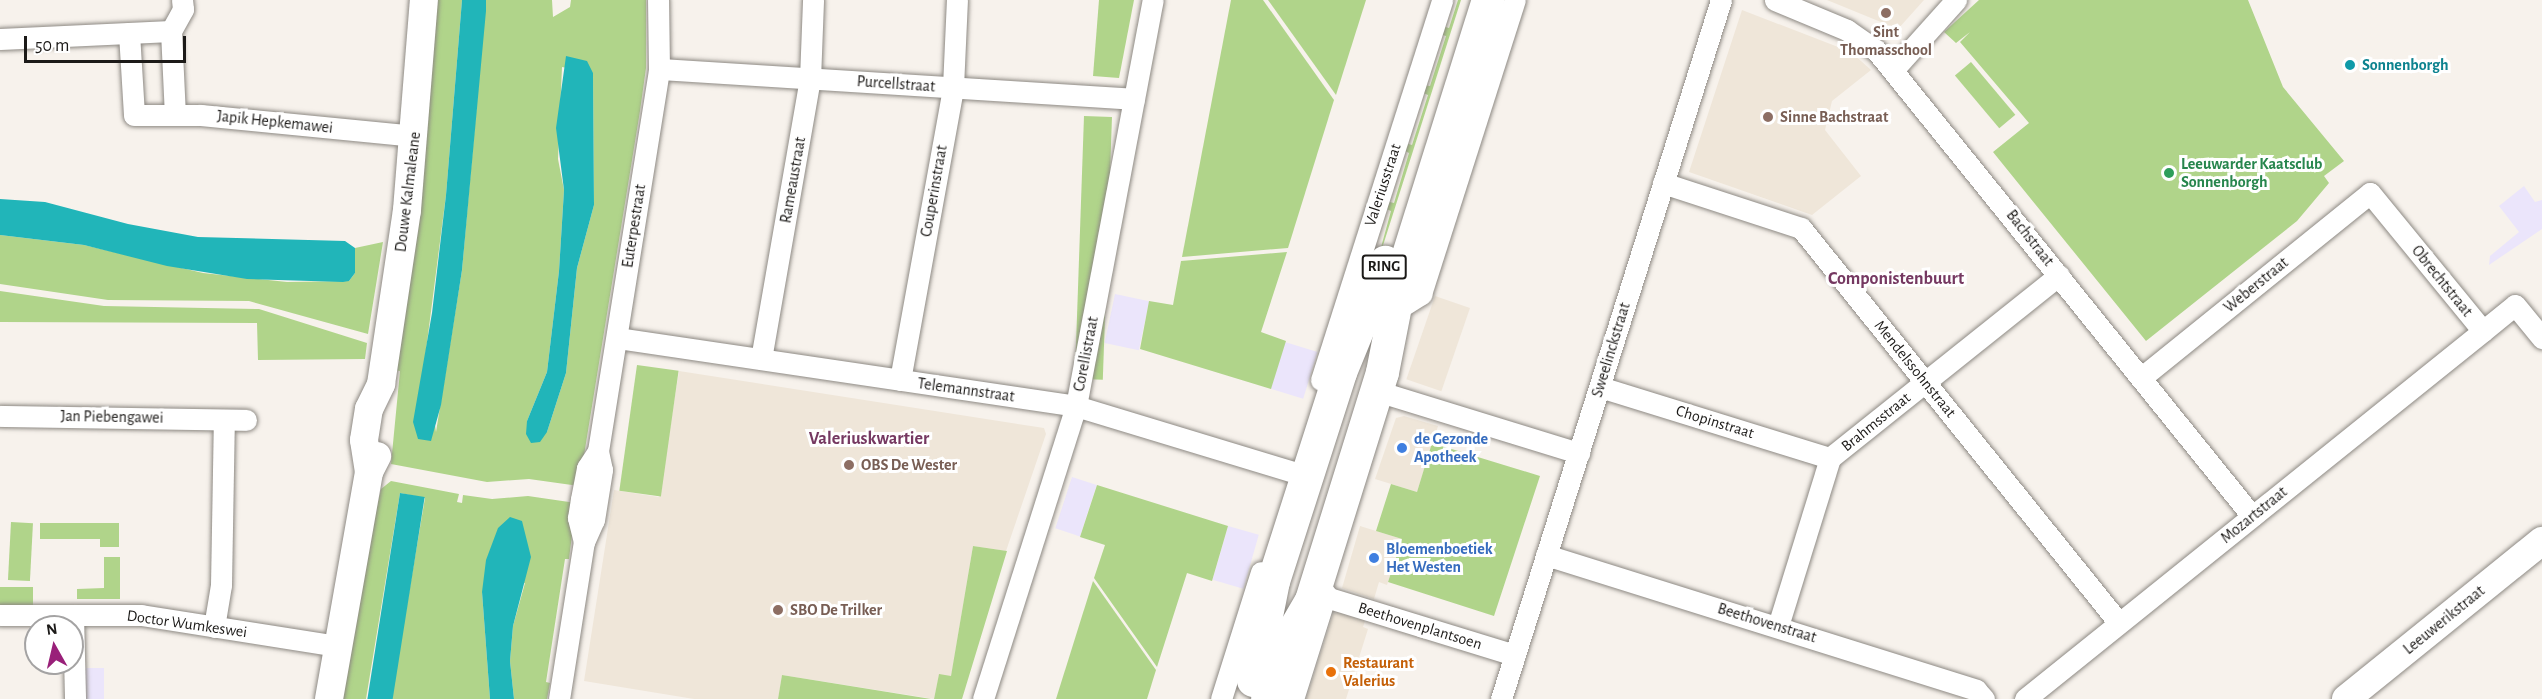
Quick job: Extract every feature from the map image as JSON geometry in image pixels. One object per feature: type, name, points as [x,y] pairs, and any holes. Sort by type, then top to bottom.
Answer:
[{"type":"main road","name":"Valeriusstraat","points":[[1247,699],[1263,643],[1274,563],[1299,474],[1380,278],[1468,0]]},
{"type":"main road","name":"RING","points":[[1267,699],[1286,644],[1319,595],[1382,387],[1391,313],[1488,0]]},
{"type":"main road","points":[[1340,372],[1353,364],[1370,370],[1382,387]]},
{"type":"main road","points":[[1274,563],[1279,583],[1288,598],[1302,601],[1319,595]]},
{"type":"street","points":[[175,115],[171,31],[183,9],[182,0]]},
{"type":"street","name":"Douwe Kalmaleane","points":[[329,699],[369,472],[364,440],[369,409],[381,384],[415,136],[423,0]]},
{"type":"street","name":"Euterpestraat","points":[[559,699],[584,542],[578,518],[587,468],[598,451],[658,69],[658,0]]},
{"type":"street","name":"Rameaustraat","points":[[761,359],[810,79],[813,0]]},
{"type":"street","name":"Couperinstraat","points":[[900,380],[953,87],[957,0]]},
{"type":"street","name":"Corellistraat","points":[[983,699],[1076,406],[1153,0]]},
{"type":"street","name":"Valeriusstraat","points":[[1299,474],[1442,0]]},
{"type":"street","points":[[1391,313],[1421,294],[1515,0]]},
{"type":"street","name":"Sweelinckstraat","points":[[1501,699],[1721,0]]},
{"type":"street","name":"Bachstraat","points":[[1775,0],[1863,38],[1894,69],[2252,516]]},
{"type":"street","points":[[1894,69],[1956,0]]},
{"type":"street","points":[[0,39],[171,31]]},
{"type":"street","name":"Japik Hepkemawei","points":[[129,33],[134,115],[175,115],[415,136]]},
{"type":"street","name":"Purcellstraat","points":[[658,69],[1134,99]]},
{"type":"street","name":"Mendelssohnstraat","points":[[1663,183],[1801,228],[2119,623]]},
{"type":"street","name":"Obrechtstraat","points":[[2370,193],[2483,331],[2515,305],[2542,338]]},
{"type":"street","name":"Weberstraat","points":[[2142,377],[2370,193]]},
{"type":"street","name":"Brahmsstraat","points":[[1778,626],[1830,458],[2059,274]]},
{"type":"street","name":"Mozartstraat","points":[[2025,699],[2483,331]]},
{"type":"street","name":"Telemannstraat","points":[[617,338],[1076,406],[1299,474]]},
{"type":"street","points":[[1382,387],[1579,453]]},
{"type":"street","name":"Chopinstraat","points":[[1600,387],[1830,458]]},
{"type":"street","name":"Jan Piebengawei","points":[[0,416],[246,420]]},
{"type":"street","points":[[214,627],[221,585],[224,421]]},
{"type":"street","name":"Leeuwerikstraat","points":[[2346,699],[2542,541]]},
{"type":"street","name":"Beethovenstraat","points":[[1546,555],[1976,690],[1984,699]]},
{"type":"street","name":"Valeriusstraat","points":[[1221,699],[1274,563]]},
{"type":"street","points":[[1293,699],[1319,595]]},
{"type":"street","name":"Beethovenplantsoen","points":[[1319,595],[1515,655]]},
{"type":"street","name":"Doctor Wumkeswei","points":[[0,615],[24,615]]},
{"type":"street","name":"Doctor Wumkeswei","points":[[84,615],[141,615],[338,646]]},
{"type":"street","points":[[74,675],[75,699]]},
{"type":"shaded area","name":"Sint Thomasschool","points":[[1827,0],[1924,0],[1898,29]]},
{"type":"shaded area","name":"Sinne Bachstraat","points":[[1742,10],[1851,52],[1871,70],[1832,101],[1825,130],[1861,176],[1812,215],[1689,172]]},
{"type":"shaded area","points":[[2524,186],[2535,202],[2542,200],[2542,229],[2489,265],[2490,256],[2519,232],[2499,206]]},
{"type":"shaded area","points":[[1115,294],[1149,301],[1139,350],[1105,343]]},
{"type":"shaded area","points":[[1435,296],[1470,308],[1441,391],[1406,379]]},
{"type":"shaded area","points":[[1285,342],[1318,352],[1303,399],[1271,389]]},
{"type":"shaded area","points":[[679,371],[1044,428],[1046,434],[1006,551],[973,546],[951,677],[939,675],[934,699],[782,675],[778,699],[694,699],[584,681],[614,490],[659,497]]},
{"type":"shaded area","points":[[1404,416],[1438,426],[1417,492],[1375,479],[1396,418]]},
{"type":"shaded area","points":[[1072,477],[1097,485],[1080,536],[1055,528]]},
{"type":"shaded area","points":[[1228,526],[1259,535],[1243,589],[1213,580]]},
{"type":"shaded area","points":[[1360,526],[1402,539],[1387,585],[1379,582],[1374,599],[1342,588]]},
{"type":"shaded area","points":[[1337,612],[1365,621],[1363,627],[1368,629],[1346,699],[1306,699],[1333,614]]},
{"type":"shaded area","points":[[84,668],[104,668],[104,699],[82,699]]},
{"type":"green space","points":[[435,0],[462,0],[446,195],[425,358],[436,432],[462,270],[486,0],[552,0],[553,17],[570,7],[571,0],[646,0],[646,68],[579,486],[529,479],[487,482],[391,464],[400,371],[394,370]],"holes":[[[562,67],[593,73],[594,205],[577,268],[566,373],[547,432],[527,421],[547,372],[559,271],[564,190],[558,159]]]},
{"type":"green space","points":[[1099,0],[1134,0],[1119,78],[1093,76]]},
{"type":"green space","points":[[1231,0],[1263,0],[1334,100],[1288,248],[1182,257]]},
{"type":"green space","points":[[1268,0],[1366,0],[1336,95]]},
{"type":"green space","points":[[1458,0],[1461,0],[1372,280],[1391,211],[1384,208],[1386,201],[1394,203],[1409,153],[1403,150],[1405,143],[1412,145],[1428,95],[1421,92],[1423,85],[1430,86],[1446,36],[1439,34],[1442,26],[1449,28]]},
{"type":"green space","name":"Leeuwarder Kaatsclub Sonnenborgh","points":[[1979,0],[2248,0],[2283,87],[2344,161],[2324,176],[2329,183],[2297,221],[2146,341],[1993,152],[2029,123],[1960,42],[1970,32],[1956,43],[1944,32]]},
{"type":"green space","points":[[1971,62],[2015,115],[1999,128],[1955,75]]},
{"type":"green space","points":[[1084,116],[1112,117],[1103,380],[1075,379]]},
{"type":"green space","points":[[0,235],[84,245],[203,273],[287,282],[349,281],[355,273],[355,248],[383,242],[368,334],[249,301],[108,300],[0,284]]},
{"type":"green space","points":[[1287,252],[1261,332],[1286,341],[1271,389],[1140,349],[1149,301],[1173,305],[1181,261]]},
{"type":"green space","points":[[0,291],[104,306],[259,309],[367,343],[365,359],[258,360],[257,323],[0,322]]},
{"type":"green space","points":[[637,365],[679,371],[661,497],[619,491]]},
{"type":"green space","points":[[1432,443],[1540,476],[1494,616],[1388,582],[1402,539],[1376,531],[1391,484],[1417,492]]},
{"type":"green space","points":[[391,481],[459,494],[457,502],[462,503],[463,495],[492,499],[528,496],[576,503],[569,559],[565,559],[546,682],[550,683],[547,699],[514,699],[510,661],[513,626],[525,583],[482,592],[490,699],[391,699],[425,498],[400,493],[366,699],[340,699],[360,580],[381,489]]},
{"type":"green space","points":[[1097,485],[1228,526],[1212,581],[1187,573],[1157,667],[1094,578],[1105,545],[1080,537]]},
{"type":"green space","points":[[11,522],[33,523],[30,581],[8,580]]},
{"type":"green space","points":[[40,523],[119,523],[119,547],[100,547],[100,539],[40,539]]},
{"type":"green space","points":[[973,546],[1007,551],[962,699],[934,699],[939,674],[951,676]]},
{"type":"green space","points":[[104,557],[120,557],[120,599],[77,599],[77,589],[104,588]]},
{"type":"green space","points":[[1093,581],[1156,670],[1147,699],[1056,699]]},
{"type":"green space","points":[[0,587],[33,587],[33,606],[0,606]]},
{"type":"green space","points":[[782,675],[931,699],[778,699]]},
{"type":"water","points":[[462,0],[486,0],[486,11],[462,270],[441,405],[431,441],[418,439],[413,422],[432,313],[446,195]]},
{"type":"water","points":[[566,56],[587,61],[593,73],[594,205],[577,268],[566,373],[547,432],[540,442],[531,443],[526,434],[527,421],[547,372],[559,271],[564,190],[556,128]]},
{"type":"water","points":[[0,199],[45,202],[128,224],[198,237],[345,241],[355,248],[355,273],[349,281],[343,282],[247,279],[167,266],[84,245],[0,235]]},
{"type":"water","points":[[400,493],[425,497],[393,699],[367,699]]},
{"type":"water","points":[[510,517],[522,521],[531,557],[513,626],[510,661],[514,699],[490,699],[482,592],[486,560],[498,528]]},
{"type":"place","name":"Sint Thomasschool","points":[[1886,13]]},
{"type":"place","name":"Sonnenborgh","points":[[2350,65]]},
{"type":"place","name":"Sinne Bachstraat","points":[[1768,117]]},
{"type":"place","name":"Leeuwarder Kaatsclub Sonnenborgh","points":[[2169,173]]},
{"type":"place","name":"de Gezonde Apotheek","points":[[1402,448]]},
{"type":"place","name":"OBS De Wester","points":[[849,465]]},
{"type":"place","name":"Bloemenboetiek Het Westen","points":[[1374,558]]},
{"type":"place","name":"SBO De Trilker","points":[[778,610]]},
{"type":"place","name":"Restaurant Valerius","points":[[1331,672]]},
{"type":"district","name":"Componistenbuurt","points":[[1896,279]]},
{"type":"district","name":"Valeriuskwartier","points":[[869,439]]}]
